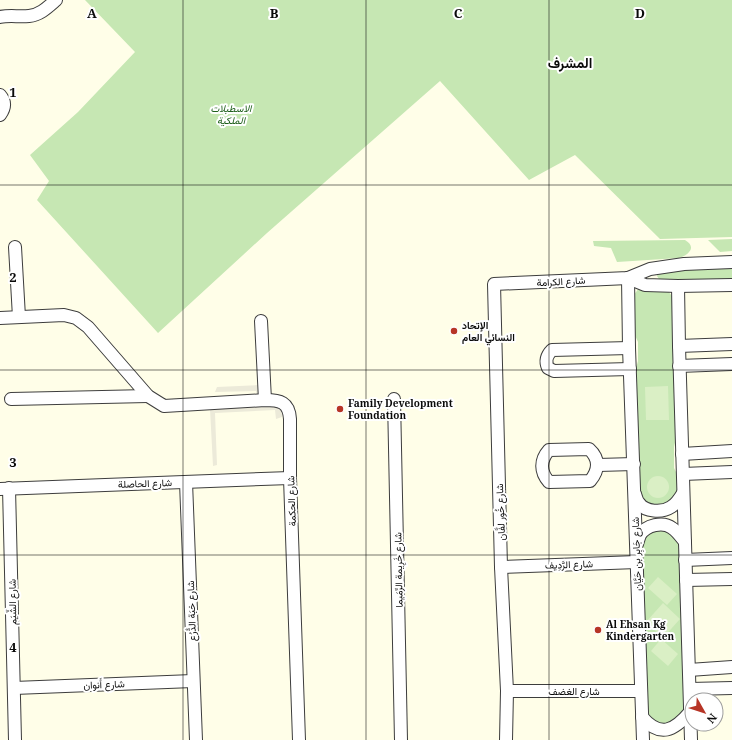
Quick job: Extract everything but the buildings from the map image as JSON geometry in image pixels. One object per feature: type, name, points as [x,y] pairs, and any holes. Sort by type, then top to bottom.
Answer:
[{"type":"street","points":[[0,17],[29,16],[38,14],[56,0]]},
{"type":"street","points":[[0,95],[4,102],[4,108],[0,115]]},
{"type":"street","points":[[15,247],[19,317]]},
{"type":"street","name":"شارع الكرامة","points":[[494,284],[628,278],[650,269],[684,264],[732,262]]},
{"type":"street","name":"شارع الكرامة","points":[[628,278],[645,285],[732,286]]},
{"type":"street","name":"شارع جَابِر بن حَيَّان","points":[[628,278],[629,348],[643,740]]},
{"type":"street","name":"شارع خُور لفَّان","points":[[494,284],[507,691],[506,740]]},
{"type":"street","points":[[678,286],[679,366],[690,689],[732,688]]},
{"type":"street","name":"شارع الحكمة","points":[[0,318],[64,315],[76,318],[88,327],[148,396],[164,406],[265,400],[280,401],[286,405],[290,413],[290,478],[299,740]]},
{"type":"street","points":[[261,321],[265,400]]},
{"type":"street","points":[[679,346],[732,344]]},
{"type":"street","points":[[629,348],[552,350],[547,354],[546,362],[548,368],[554,371],[630,369]]},
{"type":"street","points":[[679,366],[732,364]]},
{"type":"street","points":[[11,399],[148,396]]},
{"type":"street","name":"شارع خَرِيمة الرِّمَيما","points":[[394,399],[401,740]]},
{"type":"street","points":[[589,449],[595,455],[598,465],[596,475],[590,481],[549,482],[544,476],[542,466],[544,455],[549,450],[589,449]]},
{"type":"street","points":[[682,454],[732,451]]},
{"type":"street","points":[[598,465],[634,464]]},
{"type":"street","points":[[683,474],[732,472]]},
{"type":"street","name":"شارع الحاصلة","points":[[4,489],[290,478]]},
{"type":"street","name":"شارع خبَة الدُّرُع","points":[[186,482],[196,740]]},
{"type":"street","name":"شارع الشِّيَم","points":[[4,489],[14,688],[15,740]]},
{"type":"street","points":[[634,493],[639,504],[650,510],[658,511],[672,507],[683,493]]},
{"type":"street","points":[[636,544],[641,534],[649,528],[655,525],[664,524],[677,532],[685,542]]},
{"type":"street","points":[[685,560],[732,558]]},
{"type":"street","name":"شارع الرَّدِيف","points":[[502,566],[636,562]]},
{"type":"street","points":[[686,580],[732,579]]},
{"type":"street","points":[[689,670],[732,667]]},
{"type":"street","name":"شارع أَنوان","points":[[14,688],[193,681]]},
{"type":"street","name":"شارع الغضف","points":[[507,691],[641,691]]},
{"type":"street","points":[[642,717],[649,725],[656,729],[664,730],[674,728],[681,724],[684,720]]},
{"type":"green space","name":"الاسطبلات الملكية","points":[[85,0],[732,0],[732,237],[660,239],[575,155],[529,180],[440,81],[267,233],[158,333],[37,200],[49,181],[30,155],[78,112],[135,52]]},
{"type":"green space","points":[[732,239],[732,251],[720,252],[708,240]]},
{"type":"green space","points":[[685,240],[691,245],[691,248],[686,255],[679,258],[617,262],[611,248],[594,246],[593,241]]},
{"type":"green space","points":[[732,266],[732,281],[659,279],[657,276],[658,272]]},
{"type":"green space","points":[[639,288],[668,291],[672,296],[677,434],[674,447],[674,468],[677,474],[678,490],[671,502],[658,507],[644,502],[639,491],[635,372],[638,361],[638,342],[634,333],[633,296]]},
{"type":"green space","points":[[668,386],[669,420],[646,420],[645,387]]},
{"type":"green space","points":[[654,476],[662,476],[669,483],[669,491],[662,498],[654,498],[647,491],[647,483]]},
{"type":"green space","points":[[659,529],[666,531],[675,537],[679,543],[684,711],[677,720],[666,724],[660,724],[654,721],[646,709],[642,544],[648,534]]},
{"type":"green space","points":[[658,577],[677,594],[667,605],[648,588]]},
{"type":"green space","points":[[663,603],[680,619],[663,638],[646,622]]},
{"type":"green space","points":[[661,639],[678,654],[668,666],[651,651]]},
{"type":"shaded area","points":[[259,385],[261,396],[257,397],[256,391],[215,392],[217,387]]},
{"type":"shaded area","points":[[279,405],[285,416],[276,419],[275,410],[215,413],[217,465],[213,466],[210,409]]},
{"type":"place","name":"الإتحاد النسائي العام","points":[[454,331]]},
{"type":"place","name":"Family Development Foundation","points":[[340,409]]},
{"type":"place","name":"Al Ehsan Kg Kindergarten","points":[[598,630]]},
{"type":"district","name":"المشرف","points":[[570,62]]}]
